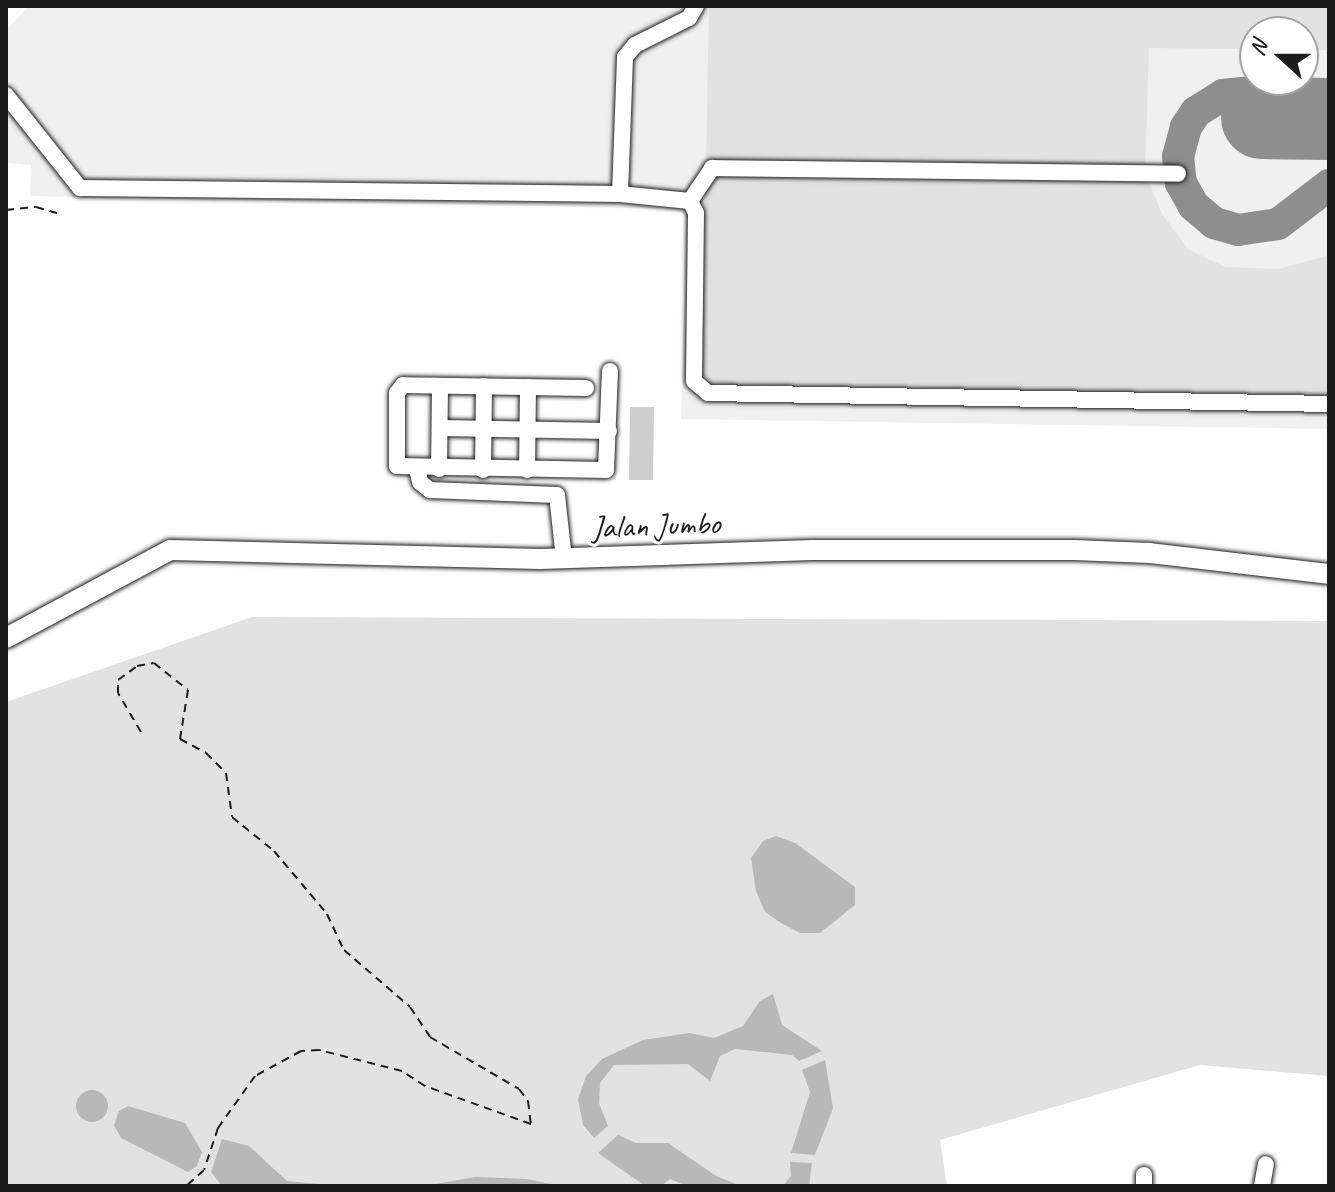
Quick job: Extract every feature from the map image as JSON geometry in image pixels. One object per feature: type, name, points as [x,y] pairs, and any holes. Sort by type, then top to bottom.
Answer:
[{"type":"main road","name":"Jalan Jumbo","points":[[6,638],[170,550],[564,559],[813,550],[1074,550],[1329,574]]},
{"type":"street","points":[[620,194],[625,57],[635,45],[689,18],[696,6]]},
{"type":"street","points":[[6,95],[80,188],[620,194],[690,201]]},
{"type":"street","points":[[690,201],[712,168],[1178,174]]},
{"type":"street","points":[[690,201],[696,213],[694,381],[708,393],[1329,404]]},
{"type":"street","points":[[586,388],[440,386],[398,389],[396,464],[417,469],[606,470],[610,371]]},
{"type":"street","points":[[439,469],[440,386]]},
{"type":"street","points":[[483,470],[484,386]]},
{"type":"street","points":[[527,470],[528,387]]},
{"type":"street","points":[[440,428],[609,431]]},
{"type":"street","points":[[417,469],[420,482],[430,490],[557,495],[564,559]]},
{"type":"street","points":[[1262,1186],[1266,1164]]},
{"type":"path","points":[[6,210],[36,207],[61,214]]},
{"type":"path","points":[[141,732],[118,693],[118,680],[137,666],[154,663],[188,690],[180,739],[206,753],[226,773],[232,817],[274,851],[327,914],[344,950],[410,1007],[430,1037],[519,1089],[528,1101],[531,1124],[425,1086],[402,1071],[319,1050],[301,1051],[255,1076],[218,1128],[204,1170],[186,1186]]},
{"type":"shaded area","points":[[29,6],[1329,6],[1329,429],[681,419],[686,209],[30,196],[31,165],[6,163],[6,30]]},
{"type":"shaded area","points":[[709,6],[1329,6],[1329,50],[1319,50],[1319,16],[1239,16],[1239,49],[1149,48],[1145,173],[1162,214],[1188,249],[1225,267],[1279,269],[1329,255],[1329,395],[711,383],[702,373]]},
{"type":"shaded area","points":[[252,617],[1329,621],[1329,1076],[1200,1065],[940,1140],[947,1186],[6,1186],[6,702]]},
{"type":"shaded area","points":[[776,836],[795,843],[855,887],[855,905],[820,933],[800,933],[765,912],[756,891],[751,858],[763,841]]},
{"type":"shaded area","points":[[773,994],[782,1025],[822,1051],[799,1061],[792,1055],[735,1049],[720,1056],[710,1081],[688,1064],[614,1065],[600,1083],[599,1103],[608,1126],[594,1138],[583,1125],[578,1099],[586,1076],[602,1059],[643,1040],[689,1033],[714,1038],[743,1026],[760,1001]]},
{"type":"shaded area","points":[[825,1060],[833,1108],[815,1155],[791,1153],[810,1092],[802,1070]]},
{"type":"shaded area","points":[[92,1090],[103,1095],[108,1106],[103,1117],[92,1122],[81,1117],[76,1106],[81,1095]]},
{"type":"shaded area","points":[[128,1106],[185,1123],[202,1152],[197,1166],[188,1172],[121,1138],[114,1125],[119,1111]]},
{"type":"shaded area","points":[[618,1135],[636,1143],[668,1143],[716,1176],[741,1186],[687,1186],[670,1179],[661,1186],[645,1186],[598,1153]]},
{"type":"shaded area","points":[[222,1139],[249,1146],[287,1181],[340,1186],[222,1186],[211,1172]]},
{"type":"shaded area","points":[[790,1162],[812,1163],[809,1186],[783,1186],[791,1176]]},
{"type":"shaded area","points":[[475,1177],[527,1179],[560,1186],[424,1186]]},
{"type":"building","points":[[630,407],[654,407],[653,480],[629,480]]},
{"type":"taxiway","points":[[1329,109],[1261,91],[1223,95],[1196,112],[1186,127],[1178,156],[1181,183],[1194,206],[1214,223],[1238,230],[1278,224],[1329,185]]},
{"type":"runway","points":[[1262,118],[1329,119]]}]
